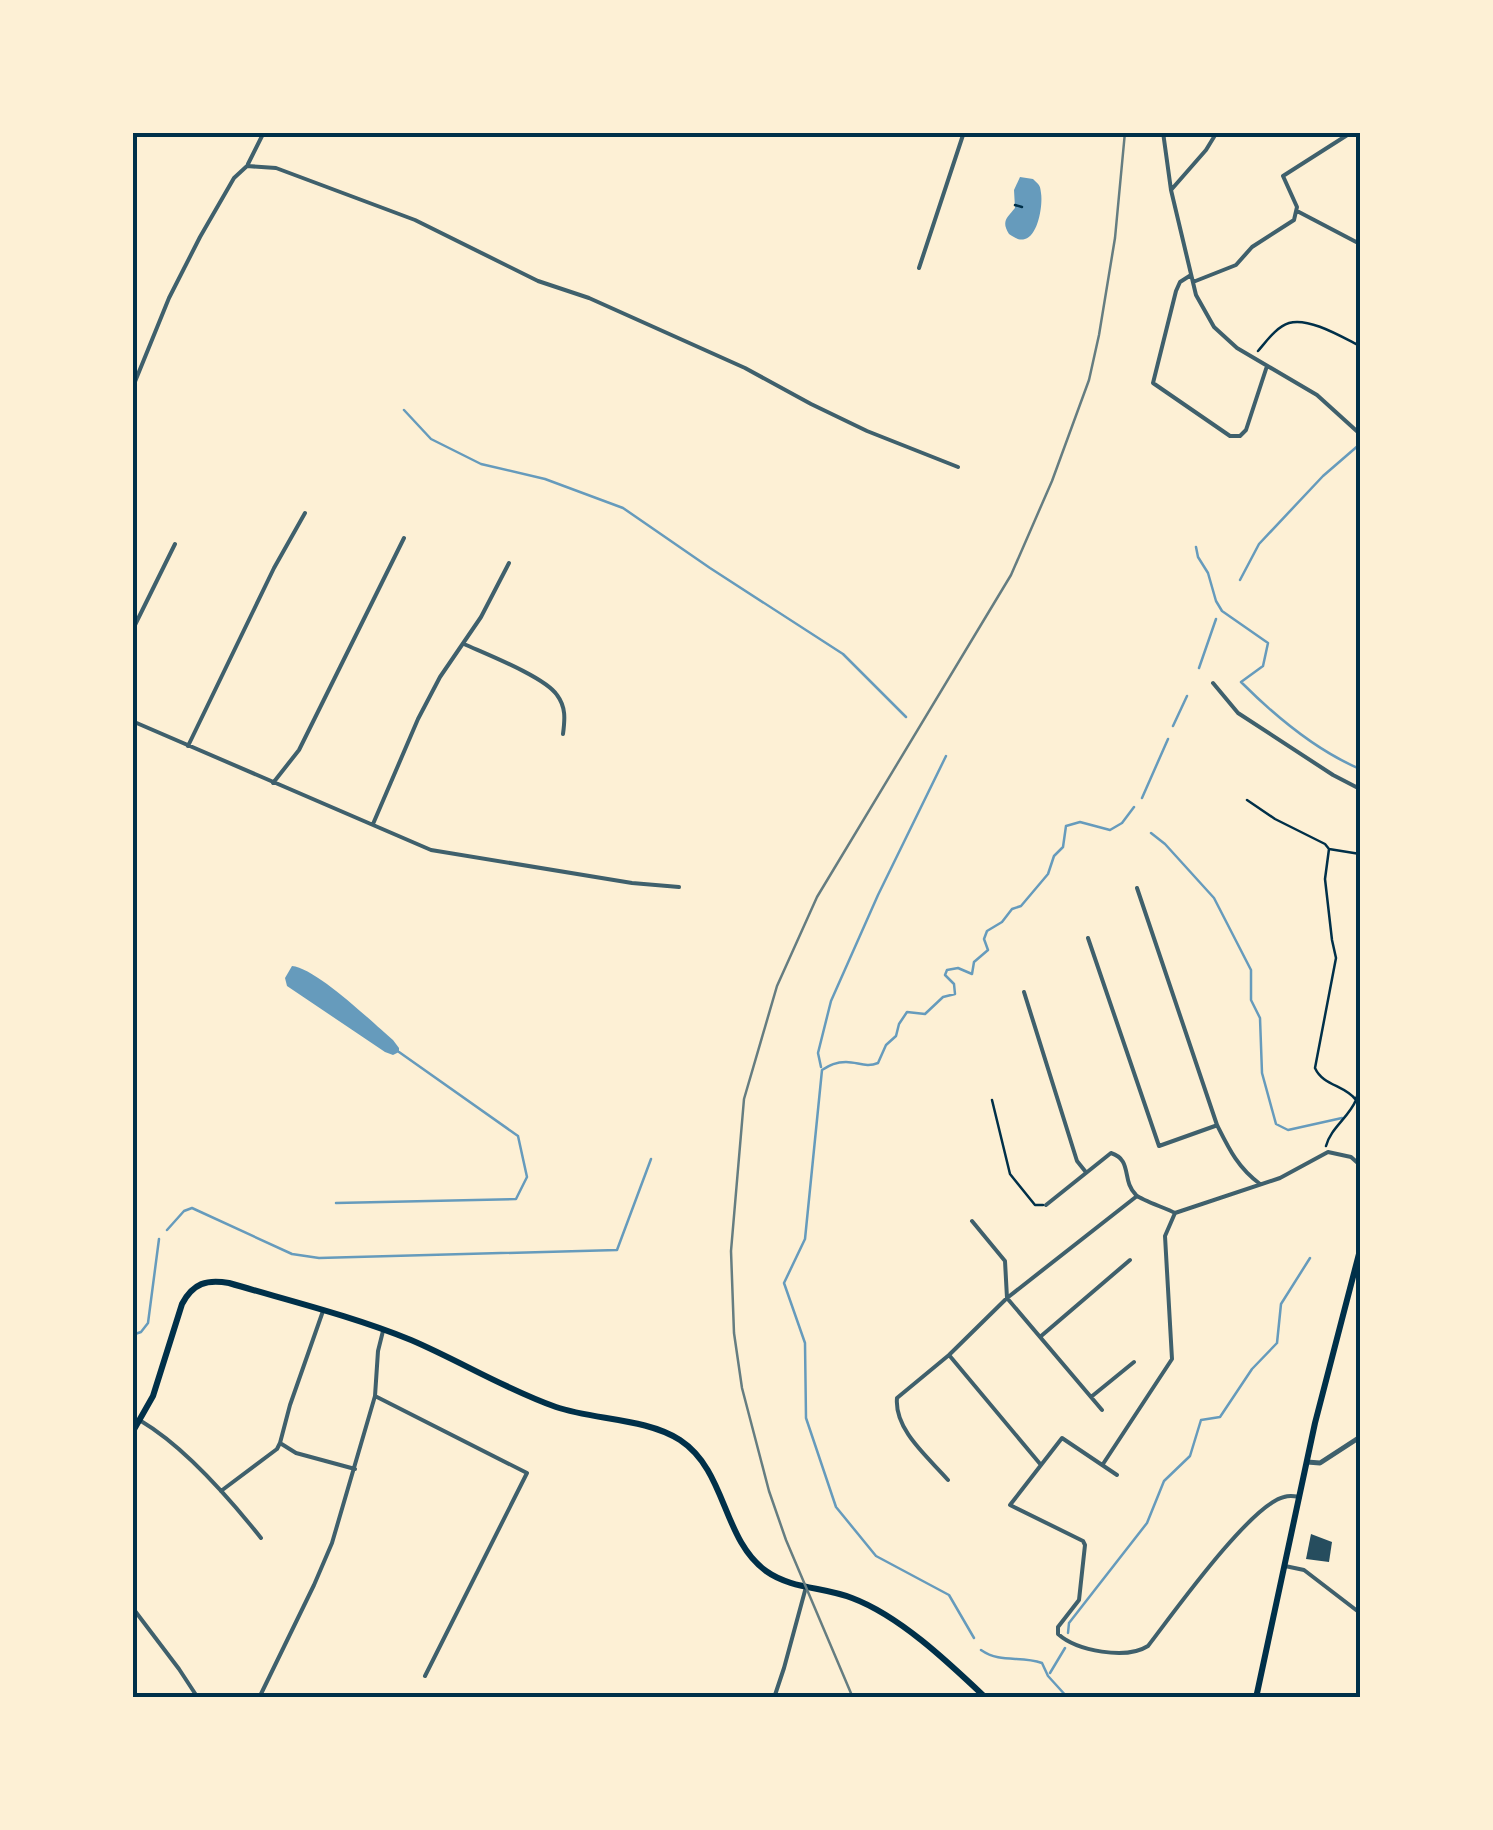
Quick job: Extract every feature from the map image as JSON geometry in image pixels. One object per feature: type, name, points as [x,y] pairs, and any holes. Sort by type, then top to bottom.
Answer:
[{"type":"main road","points":[[1256,1698],[1336,1336],[1360,1250]]},
{"type":"main road","points":[[132,1432],[153,1396],[177,1315],[187,1294],[198,1284],[229,1283],[323,1311],[384,1330],[537,1400],[584,1415],[646,1426],[681,1441],[709,1470],[755,1562],[780,1580],[854,1598],[882,1613],[986,1698]]},
{"type":"street","points":[[132,390],[169,298],[200,237],[234,178],[248,166],[264,132]]},
{"type":"street","points":[[919,268],[964,132]]},
{"type":"street","points":[[1163,132],[1171,190],[1202,309],[1214,327],[1237,348],[1317,394],[1360,434]]},
{"type":"street","points":[[1171,190],[1218,132]]},
{"type":"street","points":[[1352,132],[1283,176],[1298,211],[1360,244]]},
{"type":"street","points":[[248,166],[276,168],[415,220],[538,281],[589,298],[745,368],[867,431],[958,467]]},
{"type":"street","points":[[1193,282],[1236,264],[1252,247],[1294,220],[1298,211]]},
{"type":"street","points":[[1191,274],[1176,291],[1153,383],[1230,436],[1240,436],[1246,430],[1267,366]]},
{"type":"street","points":[[132,360],[143,365]]},
{"type":"street","points":[[188,746],[274,568],[305,514]]},
{"type":"street","points":[[273,782],[299,750],[404,538]]},
{"type":"street","points":[[132,631],[175,544]]},
{"type":"street","points":[[373,825],[418,719],[509,563]]},
{"type":"street","points":[[464,644],[555,690],[566,717],[563,734]]},
{"type":"street","points":[[1212,683],[1238,712],[1333,776],[1360,788]]},
{"type":"street","points":[[132,721],[442,853],[679,888]]},
{"type":"street","points":[[1138,888],[1217,1125],[1237,1163],[1260,1184]]},
{"type":"street","points":[[1088,938],[1159,1146],[1217,1125]]},
{"type":"street","points":[[1024,992],[1077,1162],[1085,1172]]},
{"type":"street","points":[[1046,1205],[1111,1152],[1124,1162],[1126,1178],[1137,1196],[1175,1214],[1280,1178],[1328,1152],[1350,1157],[1360,1165]]},
{"type":"street","points":[[948,1480],[905,1429],[896,1408],[898,1398],[1007,1298],[1137,1196]]},
{"type":"street","points":[[1102,1464],[1172,1358],[1166,1236],[1175,1214]]},
{"type":"street","points":[[972,1220],[1005,1261],[1007,1298],[1102,1410]]},
{"type":"street","points":[[1040,1337],[1130,1260]]},
{"type":"street","points":[[222,1491],[277,1449],[323,1311]]},
{"type":"street","points":[[258,1698],[332,1543],[375,1396],[378,1350],[384,1330]]},
{"type":"street","points":[[949,1354],[1041,1465]]},
{"type":"street","points":[[1091,1398],[1134,1362]]},
{"type":"street","points":[[375,1396],[526,1474],[425,1676]]},
{"type":"street","points":[[140,1421],[222,1491],[261,1538]]},
{"type":"street","points":[[1117,1476],[1062,1438],[1010,1505],[1086,1545],[1079,1600],[1058,1626],[1061,1638],[1086,1648],[1122,1654],[1148,1646],[1226,1546],[1249,1523],[1276,1500],[1300,1497]]},
{"type":"street","points":[[1307,1462],[1320,1463],[1360,1438]]},
{"type":"street","points":[[280,1443],[296,1453],[354,1469]]},
{"type":"street","points":[[1284,1566],[1304,1570],[1360,1614]]},
{"type":"street","points":[[774,1698],[806,1587]]},
{"type":"street","points":[[132,1607],[198,1698]]},
{"type":"path","points":[[1015,205],[1022,207]]},
{"type":"path","points":[[1254,356],[1277,330],[1292,322],[1331,331],[1360,346]]},
{"type":"path","points":[[1246,800],[1329,848],[1360,854]]},
{"type":"path","points":[[1329,848],[1325,879],[1336,958],[1315,1068],[1322,1078],[1356,1100]]},
{"type":"path","points":[[1328,1152],[1328,1138],[1348,1116],[1360,1088]]},
{"type":"path","points":[[992,1100],[1010,1174],[1034,1205],[1046,1205]]},
{"type":"water","points":[[1020,177],[1038,184],[1041,198],[1036,226],[1030,237],[1023,239],[1009,234],[1005,223],[1015,208],[1014,190]]},
{"type":"water","points":[[292,966],[315,976],[344,997],[393,1040],[399,1052],[385,1052],[287,986],[285,978]]},
{"type":"building","points":[[1311,1534],[1332,1542],[1329,1562],[1306,1559]]},
{"type":"waterway","points":[[404,410],[431,439],[481,464],[545,479],[623,508],[843,654],[906,717]]},
{"type":"waterway","points":[[1240,580],[1259,544],[1323,476],[1360,444]]},
{"type":"waterway","points":[[1196,547],[1222,611],[1268,643],[1263,666],[1241,682],[1297,732],[1360,769]]},
{"type":"waterway","points":[[1199,668],[1216,619]]},
{"type":"waterway","points":[[1173,726],[1187,696]]},
{"type":"waterway","points":[[1142,798],[1168,739]]},
{"type":"waterway","points":[[821,1067],[818,1053],[831,1001],[946,756]]},
{"type":"waterway","points":[[974,1638],[949,1595],[876,1556],[836,1507],[806,1418],[805,1343],[784,1283],[805,1239],[822,1070],[839,1063],[878,1063],[907,1012],[925,1014],[943,997],[955,994],[954,984],[945,975],[947,970],[958,968],[972,974],[974,962],[988,950],[984,939],[987,931],[1021,906],[1048,874],[1054,856],[1063,847],[1066,826],[1080,822],[1110,830],[1122,823],[1134,807]]},
{"type":"waterway","points":[[1151,833],[1214,898],[1251,970],[1251,1000],[1260,1018],[1262,1073],[1276,1124],[1288,1130],[1342,1118]]},
{"type":"waterway","points":[[336,1203],[516,1199],[527,1177],[518,1136],[399,1052]]},
{"type":"waterway","points":[[167,1230],[184,1211],[192,1208],[292,1254],[319,1258],[617,1250],[651,1159]]},
{"type":"waterway","points":[[132,1335],[148,1323],[159,1239]]},
{"type":"waterway","points":[[1068,1633],[1069,1623],[1147,1523],[1164,1481],[1190,1456],[1201,1420],[1220,1417],[1252,1369],[1277,1343],[1281,1304],[1310,1258]]},
{"type":"waterway","points":[[1050,1673],[1065,1648]]},
{"type":"waterway","points":[[981,1650],[996,1657],[1042,1663],[1068,1698]]},
{"type":"railway","points":[[853,1698],[786,1540],[742,1388],[734,1333],[731,1251],[744,1099],[777,986],[817,897],[1011,575],[1052,481],[1089,380],[1099,335],[1115,238],[1125,132]]}]
